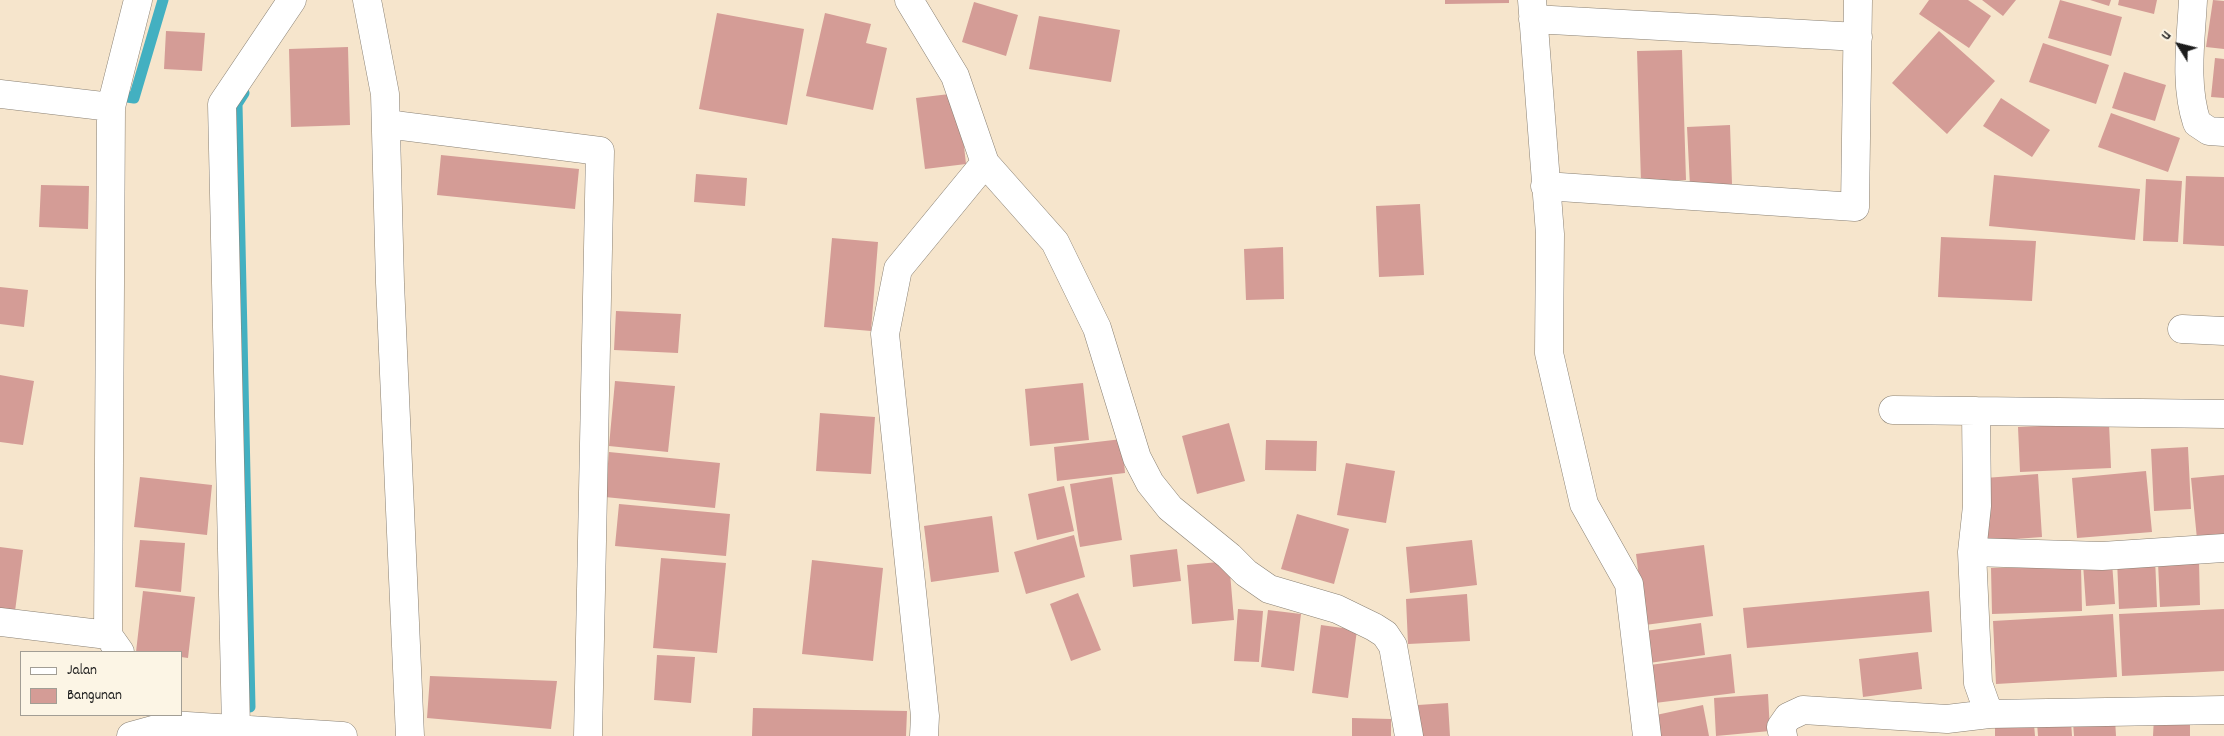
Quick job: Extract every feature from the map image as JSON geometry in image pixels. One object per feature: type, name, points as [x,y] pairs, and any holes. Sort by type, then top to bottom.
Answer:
[{"type":"street","points":[[0,622],[114,644],[111,108],[138,0]]},
{"type":"street","points":[[236,728],[222,104],[292,0]]},
{"type":"street","points":[[366,0],[385,94],[390,283],[410,736]]},
{"type":"street","points":[[909,0],[955,76],[985,163],[1055,242],[1097,328],[1137,458],[1150,483],[1170,508],[1229,556],[1246,573],[1269,588],[1336,609],[1385,634],[1393,646],[1409,736]]},
{"type":"street","points":[[1545,186],[1855,207],[1858,0]]},
{"type":"street","points":[[2193,0],[2190,69],[2191,105],[2197,123],[2210,131],[2224,132]]},
{"type":"street","points":[[1646,736],[1628,584],[1584,504],[1549,353],[1550,234],[1532,9],[1858,37]]},
{"type":"street","points":[[0,94],[111,108]]},
{"type":"street","points":[[386,124],[600,151],[588,736]]},
{"type":"street","points":[[924,736],[925,716],[886,334],[898,269],[985,163]]},
{"type":"street","points":[[2182,329],[2224,331]]},
{"type":"street","points":[[1893,410],[2224,414]]},
{"type":"street","points":[[1976,411],[1977,506],[1972,552],[1978,683],[1989,714]]},
{"type":"street","points":[[1972,552],[2102,556],[2224,548]]},
{"type":"street","points":[[1783,736],[1781,727],[1788,717],[1803,710],[1949,727],[1989,714],[2224,710]]},
{"type":"street","points":[[131,736],[167,720],[310,735],[343,736]]},
{"type":"building","points":[[1445,0],[1509,0],[1509,3],[1445,4]]},
{"type":"building","points":[[1929,0],[1968,0],[1991,16],[1969,48],[1919,14]]},
{"type":"building","points":[[1982,0],[2016,0],[2003,16]]},
{"type":"building","points":[[2060,0],[2122,17],[2111,56],[2048,38]]},
{"type":"building","points":[[2090,0],[2111,0],[2109,6]]},
{"type":"building","points":[[2119,0],[2157,0],[2154,14],[2118,5]]},
{"type":"building","points":[[2213,0],[2224,1],[2224,49],[2206,47]]},
{"type":"building","points":[[974,2],[1018,15],[1006,56],[962,42]]},
{"type":"building","points":[[717,13],[804,29],[787,125],[699,109]]},
{"type":"building","points":[[825,13],[871,24],[866,43],[887,48],[873,110],[806,96]]},
{"type":"building","points":[[1039,16],[1120,30],[1111,82],[1029,69]]},
{"type":"building","points":[[166,31],[205,33],[202,71],[164,69]]},
{"type":"building","points":[[1939,31],[1995,81],[1947,134],[1892,83]]},
{"type":"building","points":[[2043,43],[2109,65],[2096,104],[2029,82]]},
{"type":"building","points":[[348,47],[350,125],[291,127],[289,49]]},
{"type":"building","points":[[1682,50],[1686,180],[1641,182],[1637,51]]},
{"type":"building","points":[[2215,58],[2224,59],[2224,98],[2211,97]]},
{"type":"building","points":[[2124,72],[2166,85],[2155,121],[2112,108]]},
{"type":"building","points":[[958,93],[966,164],[925,169],[916,98]]},
{"type":"building","points":[[2001,98],[2050,130],[2032,157],[1983,126]]},
{"type":"building","points":[[2111,113],[2180,138],[2168,172],[2098,147]]},
{"type":"building","points":[[1730,125],[1732,184],[1690,186],[1687,127]]},
{"type":"building","points":[[441,155],[579,169],[575,209],[437,195]]},
{"type":"building","points":[[696,174],[747,178],[745,206],[694,202]]},
{"type":"building","points":[[1994,175],[2140,189],[2135,240],[1989,226]]},
{"type":"building","points":[[2186,176],[2224,177],[2224,246],[2183,244]]},
{"type":"building","points":[[2146,179],[2182,181],[2178,242],[2143,241]]},
{"type":"building","points":[[41,185],[89,186],[88,229],[39,227]]},
{"type":"building","points":[[1420,204],[1424,275],[1379,277],[1376,206]]},
{"type":"building","points":[[1941,237],[2036,241],[2032,301],[1938,297]]},
{"type":"building","points":[[832,238],[878,242],[871,331],[824,327]]},
{"type":"building","points":[[1283,247],[1284,299],[1246,300],[1244,249]]},
{"type":"building","points":[[0,287],[28,290],[24,327],[0,324]]},
{"type":"building","points":[[616,311],[681,314],[678,353],[614,350]]},
{"type":"building","points":[[0,375],[34,381],[23,445],[0,442]]},
{"type":"building","points":[[615,381],[675,386],[668,452],[609,446]]},
{"type":"building","points":[[1083,383],[1089,440],[1030,446],[1025,389]]},
{"type":"building","points":[[820,413],[875,417],[871,474],[816,471]]},
{"type":"building","points":[[1229,423],[1245,481],[1197,494],[1182,436]]},
{"type":"building","points":[[2109,423],[2111,468],[2020,472],[2018,427]]},
{"type":"building","points":[[1122,439],[1125,473],[1057,481],[1054,447]]},
{"type":"building","points":[[1266,440],[1317,441],[1316,471],[1265,470]]},
{"type":"building","points":[[2188,447],[2191,509],[2154,511],[2151,449]]},
{"type":"building","points":[[609,452],[720,463],[715,508],[605,497]]},
{"type":"building","points":[[1346,463],[1395,471],[1386,523],[1337,515]]},
{"type":"building","points":[[2146,471],[2152,532],[2077,538],[2072,478]]},
{"type":"building","points":[[2038,474],[2042,537],[1988,541],[1985,478]]},
{"type":"building","points":[[2224,475],[2224,536],[2197,539],[2191,478]]},
{"type":"building","points":[[140,477],[212,485],[207,535],[134,527]]},
{"type":"building","points":[[1112,477],[1122,540],[1080,547],[1070,484]]},
{"type":"building","points":[[1064,486],[1074,531],[1037,540],[1028,494]]},
{"type":"building","points":[[619,504],[730,514],[726,556],[615,546]]},
{"type":"building","points":[[1297,514],[1349,529],[1334,584],[1281,569]]},
{"type":"building","points":[[992,516],[999,572],[931,582],[924,526]]},
{"type":"building","points":[[1074,535],[1085,577],[1026,594],[1014,552]]},
{"type":"building","points":[[140,540],[185,543],[181,592],[135,587]]},
{"type":"building","points":[[1472,540],[1477,585],[1410,593],[1406,547]]},
{"type":"building","points":[[1704,545],[1713,616],[1645,625],[1636,554]]},
{"type":"building","points":[[0,547],[23,550],[14,619],[0,617]]},
{"type":"building","points":[[1177,549],[1181,581],[1133,587],[1130,555]]},
{"type":"building","points":[[2155,557],[2157,607],[2119,609],[2117,559]]},
{"type":"building","points":[[661,558],[726,563],[717,653],[653,648]]},
{"type":"building","points":[[812,560],[883,568],[873,661],[802,654]]},
{"type":"building","points":[[1229,561],[1234,620],[1192,624],[1187,565]]},
{"type":"building","points":[[2199,561],[2200,605],[2160,607],[2158,562]]},
{"type":"building","points":[[2112,562],[2115,604],[2086,606],[2083,564]]},
{"type":"building","points":[[2081,566],[2082,611],[1992,614],[1991,568]]},
{"type":"building","points":[[143,591],[195,597],[188,658],[182,657],[182,651],[136,651]]},
{"type":"building","points":[[1929,591],[1932,632],[1747,648],[1743,608]]},
{"type":"building","points":[[1078,593],[1101,650],[1071,661],[1050,604]]},
{"type":"building","points":[[1467,594],[1470,641],[1408,644],[1406,599]]},
{"type":"building","points":[[1238,609],[1263,611],[1259,662],[1234,661]]},
{"type":"building","points":[[2224,609],[2224,671],[2122,676],[2119,614]]},
{"type":"building","points":[[1268,610],[1301,614],[1294,671],[1261,667]]},
{"type":"building","points":[[2113,614],[2117,677],[1996,684],[1993,621]]},
{"type":"building","points":[[1701,623],[1705,655],[1649,663],[1645,631]]},
{"type":"building","points":[[1321,625],[1357,630],[1348,698],[1312,693]]},
{"type":"building","points":[[1918,652],[1922,689],[1863,697],[1859,659]]},
{"type":"building","points":[[1731,654],[1735,693],[1655,703],[1650,665]]},
{"type":"building","points":[[657,655],[695,657],[691,703],[654,700]]},
{"type":"building","points":[[430,676],[557,681],[551,729],[427,718]]},
{"type":"building","points":[[1768,694],[1770,731],[1716,736],[1714,698]]},
{"type":"building","points":[[1448,703],[1450,736],[1421,736],[1418,705]]},
{"type":"building","points":[[1703,705],[1709,736],[1660,736],[1656,715]]},
{"type":"building","points":[[753,708],[907,711],[906,736],[752,736]]},
{"type":"building","points":[[2154,717],[2190,717],[2190,736],[2153,736]]},
{"type":"building","points":[[1352,718],[1391,719],[1391,736],[1352,736]]},
{"type":"building","points":[[2115,719],[2116,736],[2074,736],[2073,723]]},
{"type":"building","points":[[2071,721],[2072,736],[2038,736],[2037,723]]},
{"type":"building","points":[[2034,724],[2035,736],[1995,736],[1995,726]]},
{"type":"waterway","points":[[114,95],[134,98],[163,0]]},
{"type":"waterway","points":[[244,93],[237,104],[250,707]]}]
